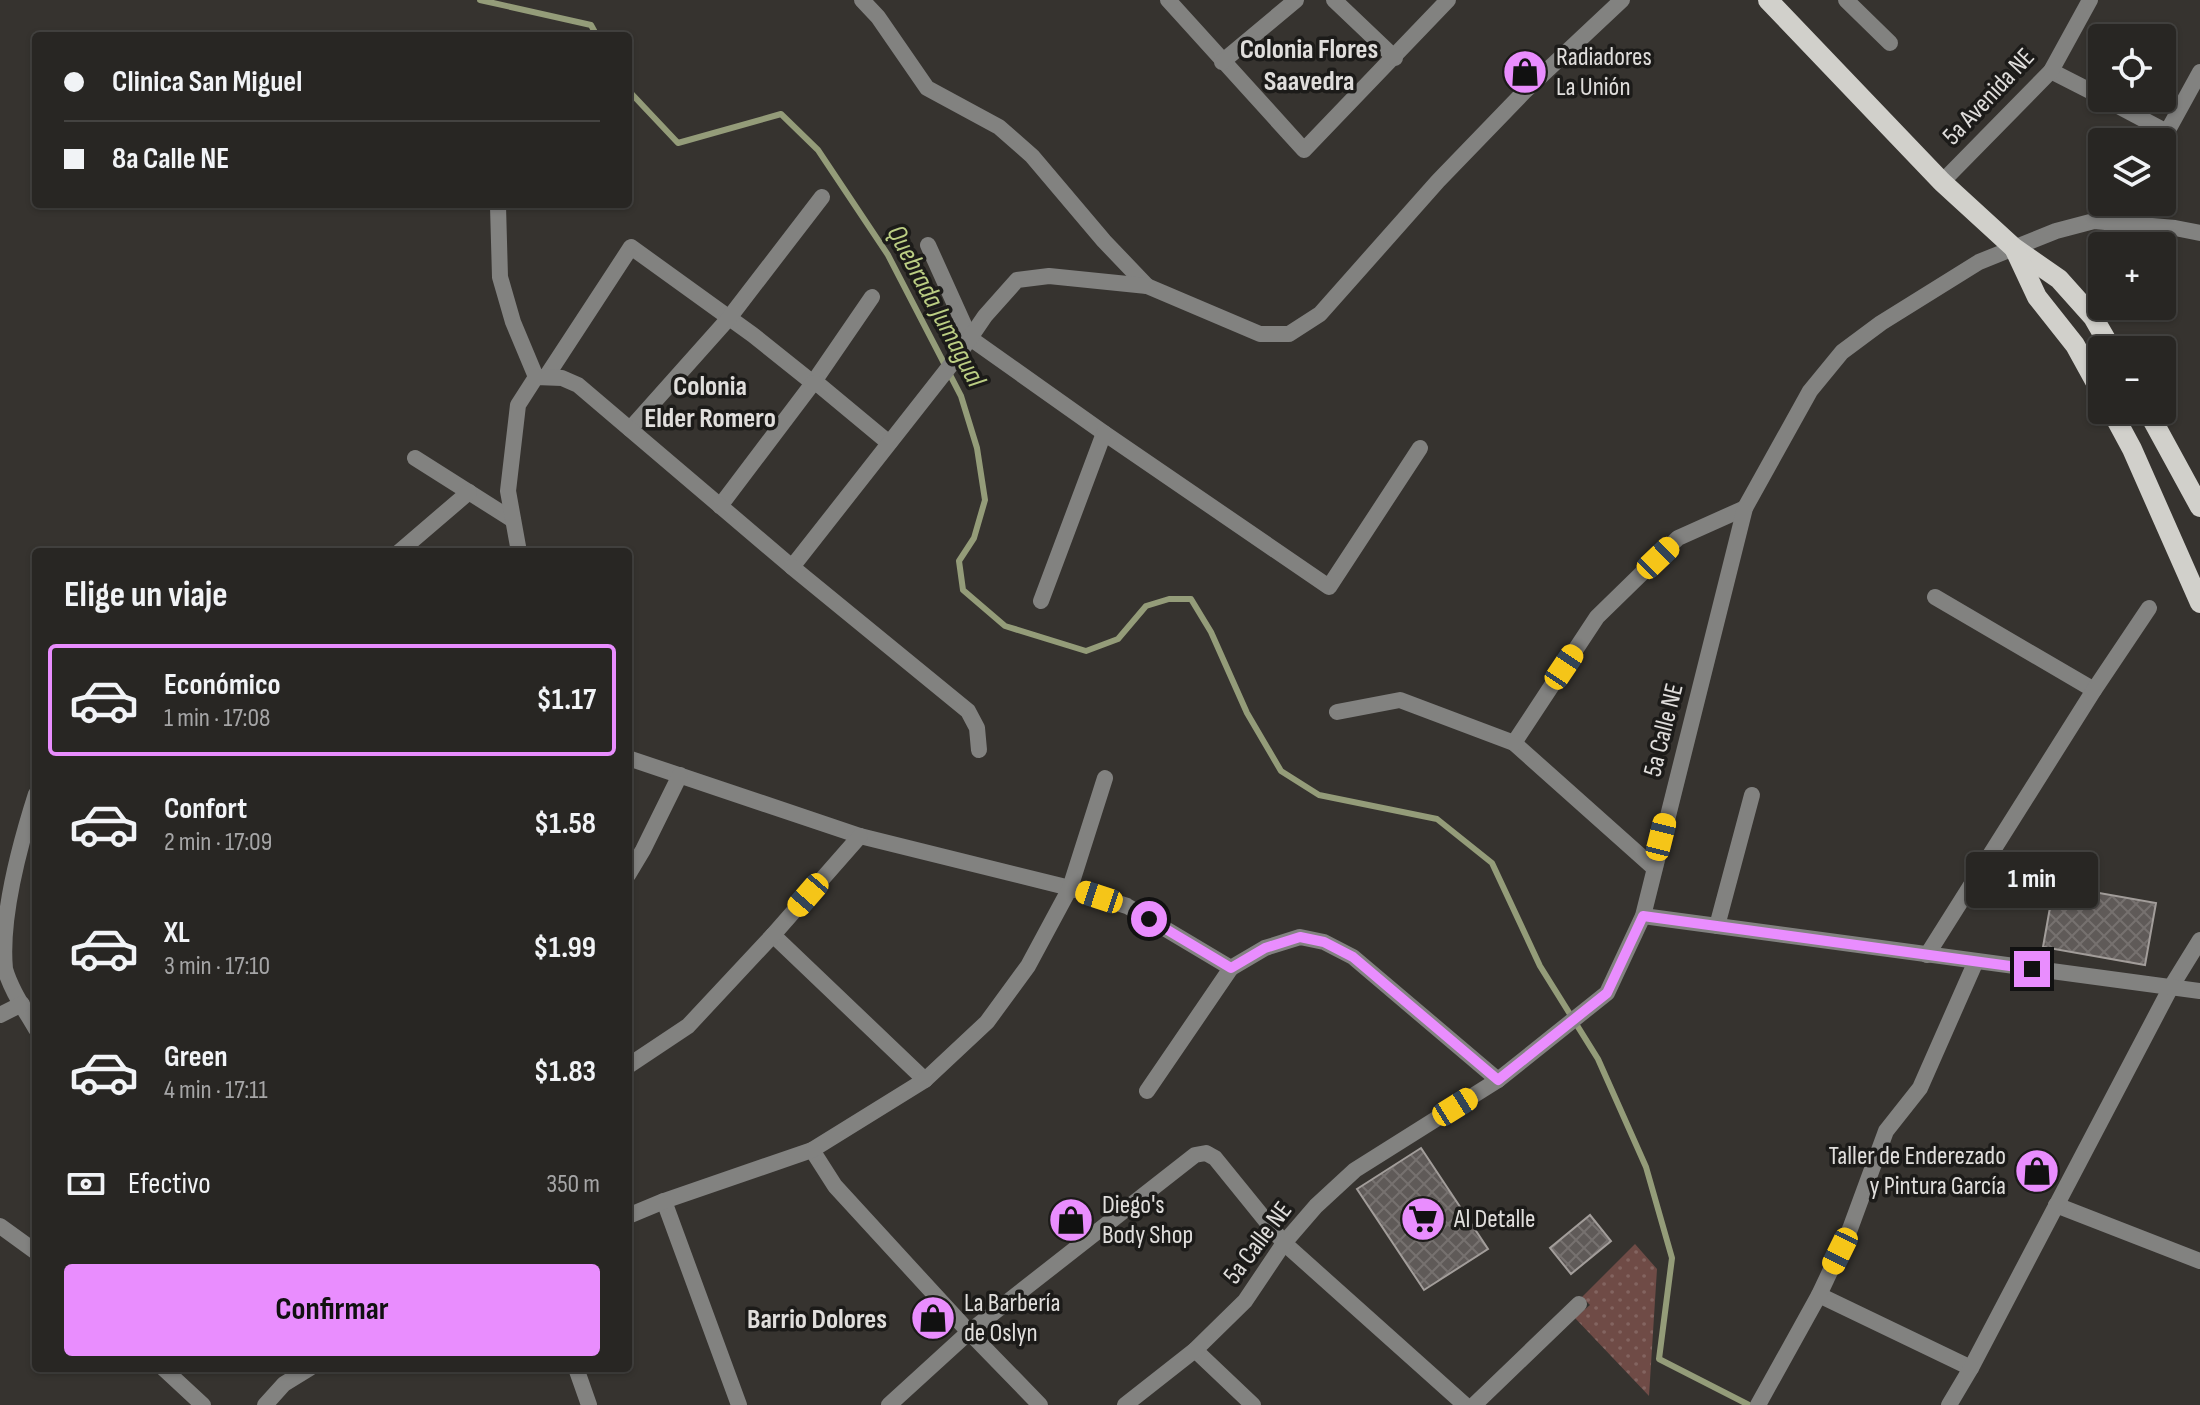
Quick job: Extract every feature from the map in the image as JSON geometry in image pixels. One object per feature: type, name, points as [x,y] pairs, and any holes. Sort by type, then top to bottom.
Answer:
[{"type":"main road","points":[[1768,0],[1942,182],[2013,247],[2059,279],[2093,317],[2104,336]]},
{"type":"main road","points":[[2013,247],[2037,297],[2075,345],[2088,369]]},
{"type":"main road","points":[[2119,424],[2200,603]]},
{"type":"main road","points":[[2155,424],[2200,507]]},
{"type":"street","points":[[862,0],[878,17],[927,88],[999,127],[1032,156],[1147,286]]},
{"type":"street","points":[[1168,0],[1304,150],[1448,0]]},
{"type":"street","points":[[1222,62],[1296,0]]},
{"type":"street","points":[[1334,0],[1395,58]]},
{"type":"street","points":[[792,567],[1017,280],[1049,276],[1147,286],[1260,334],[1289,334],[1320,314],[1438,181],[1524,92],[1622,0]]},
{"type":"street","points":[[1846,0],[1890,43]]},
{"type":"street","name":"5a Avenida NE","points":[[1942,182],[2051,71],[2090,0]]},
{"type":"street","points":[[2051,71],[2088,90]]},
{"type":"street","points":[[2129,112],[2167,132],[2200,72]]},
{"type":"street","points":[[630,429],[729,318],[822,197]]},
{"type":"street","points":[[498,208],[500,277],[513,322],[541,377]]},
{"type":"street","name":"5a Calle NE","points":[[1125,1405],[1195,1350],[1245,1301],[1284,1243],[1316,1206],[1355,1170],[1498,1080],[1607,993],[1643,916],[1745,508],[1810,391],[1842,352],[1881,323],[1979,262],[2013,247],[2094,221],[2200,233]]},
{"type":"street","points":[[928,245],[970,338],[1329,587],[1420,448]]},
{"type":"street","points":[[518,548],[508,491],[518,405],[541,377],[631,247],[818,384],[889,443]]},
{"type":"street","points":[[720,506],[813,383],[872,297]]},
{"type":"street","points":[[541,377],[562,378],[578,385],[968,711],[977,728],[979,750]]},
{"type":"street","points":[[1041,601],[1104,433]]},
{"type":"street","points":[[415,458],[513,520]]},
{"type":"street","points":[[404,548],[469,492]]},
{"type":"street","points":[[1514,743],[1597,617],[1678,538],[1745,508]]},
{"type":"street","points":[[1935,597],[2094,690]]},
{"type":"street","points":[[1927,955],[2149,608]]},
{"type":"street","points":[[1337,712],[1400,700],[1514,743],[1653,867]]},
{"type":"street","points":[[632,759],[860,836],[1070,888],[1127,906],[1231,968]]},
{"type":"street","points":[[632,868],[680,775]]},
{"type":"street","points":[[632,1214],[812,1150],[925,1080],[987,1022],[1028,966],[1070,888],[1105,778]]},
{"type":"street","points":[[1717,926],[1752,795]]},
{"type":"street","points":[[32,806],[7,884],[1,941],[5,969],[32,1022]]},
{"type":"street","points":[[632,1063],[688,1026],[860,836]]},
{"type":"street","points":[[1643,916],[2200,991]]},
{"type":"street","points":[[773,935],[925,1080]]},
{"type":"street","points":[[1147,1091],[1231,968],[1265,948],[1300,937],[1324,942],[1353,957],[1498,1080]]},
{"type":"street","points":[[1949,1405],[2171,987],[2200,940]]},
{"type":"street","points":[[1760,1401],[1819,1295],[1850,1229],[1886,1131],[1920,1088],[1976,961]]},
{"type":"street","points":[[0,1015],[22,1004]]},
{"type":"street","points":[[812,1150],[835,1186],[1040,1405]]},
{"type":"street","points":[[889,1405],[969,1332],[1195,1155],[1206,1153],[1215,1158],[1284,1243],[1465,1405]]},
{"type":"street","points":[[664,1201],[739,1405]]},
{"type":"street","points":[[2056,1205],[2200,1261]]},
{"type":"street","points":[[0,1226],[32,1247]]},
{"type":"street","points":[[1819,1295],[1971,1368]]},
{"type":"street","points":[[1474,1405],[1579,1304]]},
{"type":"street","points":[[1195,1350],[1253,1405]]},
{"type":"street","points":[[167,1372],[203,1405]]},
{"type":"street","points":[[265,1405],[284,1384],[304,1372]]},
{"type":"street","points":[[577,1372],[589,1405]]},
{"type":"shaded area","points":[[1635,1244],[1657,1269],[1649,1396],[1575,1318],[1590,1305],[1582,1297]]},
{"type":"building","points":[[2054,885],[2156,903],[2145,965],[2043,947]]},
{"type":"building","name":"Al Detalle","points":[[1421,1148],[1488,1249],[1424,1290],[1357,1189]]},
{"type":"building","points":[[1590,1215],[1611,1241],[1571,1274],[1550,1248]]},
{"type":"waterway","name":"Quebrada Jumagual","points":[[480,0],[591,25],[595,32]]},
{"type":"waterway","name":"Quebrada Jumagual","points":[[632,94],[678,143],[781,114],[818,150],[888,255],[961,396],[977,448],[985,500],[974,538],[959,561],[963,590],[1005,626],[1086,651],[1118,639],[1146,606],[1169,599],[1191,599],[1211,632],[1247,713],[1281,771],[1319,795],[1437,819],[1492,863],[1540,966],[1598,1059],[1646,1167],[1672,1258],[1659,1359],[1749,1405]]},
{"type":"place","name":"Radiadores La Unión","points":[[1525,72]]},
{"type":"place","name":"Taller de Enderezado y Pintura García","points":[[2037,1171]]},
{"type":"place","name":"Al Detalle","points":[[1423,1219]]},
{"type":"place","name":"Diego's Body Shop","points":[[1071,1220]]},
{"type":"place","name":"La Barbería de Oslyn","points":[[933,1318]]},
{"type":"district","name":"Colonia Flores Saavedra","points":[[1309,65]]},
{"type":"district","name":"Colonia Elder Romero","points":[[710,402]]},
{"type":"district","name":"Barrio Dolores","points":[[817,1319]]},
{"type":"route","points":[[1149,919],[1231,968],[1265,948],[1300,937],[1324,942],[1353,957],[1498,1080],[1607,993],[1643,916],[2032,969]]}]
